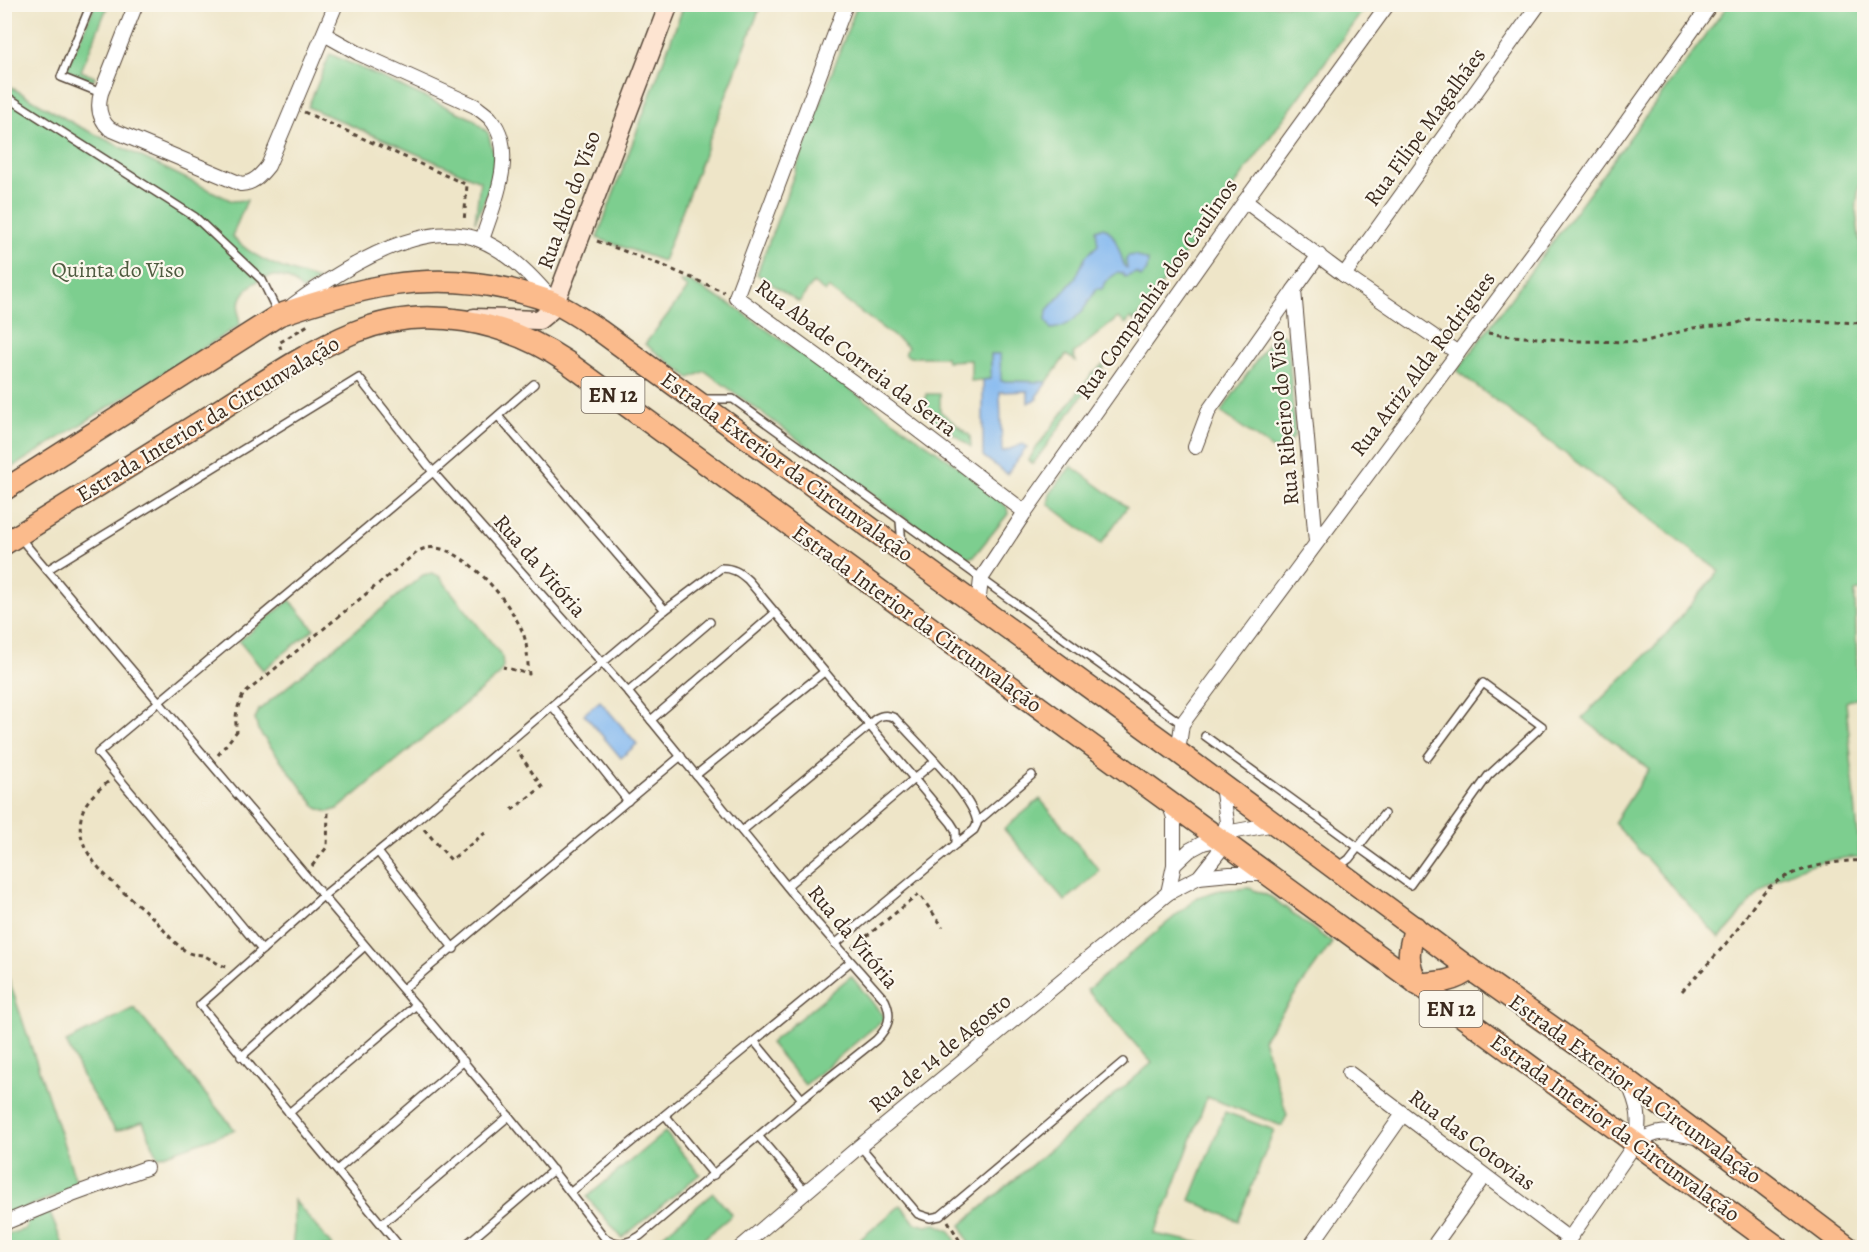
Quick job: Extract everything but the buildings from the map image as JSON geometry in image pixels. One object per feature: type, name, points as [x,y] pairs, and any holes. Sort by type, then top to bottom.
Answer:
[{"type":"main road","name":"Rua Alto do Viso","points":[[447,318],[514,318],[532,321],[545,317],[555,303],[669,4]]},
{"type":"main road","name":"Estrada Exterior da Circunvalação","points":[[4,490],[279,315],[344,293],[411,282],[463,282],[487,285],[555,303],[599,330],[1178,752],[1470,969],[1627,1080],[1849,1248]]},
{"type":"main road","name":"Estrada Interior da Circunvalação","points":[[12,539],[332,342],[357,331],[383,323],[447,318],[503,329],[548,349],[1779,1248]]},
{"type":"main road","points":[[1415,927],[1409,949],[1409,966],[1417,984],[1437,983],[1461,977],[1470,969]]},
{"type":"street","points":[[136,4],[100,93],[100,116],[110,129],[241,184],[250,183],[268,166],[336,4]]},
{"type":"street","name":"Rua Abade Correia da Serra","points":[[846,4],[736,297],[890,408],[1025,512]]},
{"type":"street","name":"Rua Companhia dos Caulinos","points":[[978,606],[981,579],[1025,512],[1245,201],[1388,4]]},
{"type":"street","name":"Rua Filipe Magalhães","points":[[1344,275],[1539,4]]},
{"type":"street","name":"Rua Atriz Alda Rodrigues","points":[[1178,752],[1182,724],[1475,330],[1711,4]]},
{"type":"street","points":[[324,34],[358,53],[475,106],[491,119],[501,138],[504,172],[482,240]]},
{"type":"street","points":[[1245,201],[1344,275],[1458,353]]},
{"type":"street","points":[[279,315],[313,291],[385,249],[412,238],[435,234],[463,235],[482,240],[535,279],[555,303]]},
{"type":"street","name":"Rua Ribeiro do Viso","points":[[1195,447],[1209,410],[1319,255]]},
{"type":"street","name":"Rua Ribeiro do Viso","points":[[1294,290],[1316,542]]},
{"type":"street","name":"Rua de 14 de Agosto","points":[[1199,877],[1218,853],[1226,829],[1222,785]]},
{"type":"street","points":[[1168,893],[1174,865],[1175,826],[1169,803]]},
{"type":"street","points":[[1174,865],[1196,847],[1239,830],[1275,824]]},
{"type":"street","name":"Rua de 14 de Agosto","points":[[740,1248],[860,1146],[1168,893],[1199,877],[1267,874]]},
{"type":"street","name":"Rua das Cotovias","points":[[1348,1073],[1484,1176],[1566,1243]]},
{"type":"street","points":[[1566,1243],[1635,1144],[1640,1128],[1639,1113],[1627,1080]]},
{"type":"street","points":[[1309,1248],[1403,1114]]},
{"type":"street","points":[[1635,1144],[1649,1134],[1664,1132],[1704,1140]]},
{"type":"street","points":[[4,1223],[146,1168]]},
{"type":"street","points":[[1432,1248],[1484,1176]]},
{"type":"lane","points":[[91,4],[61,77],[100,93]]},
{"type":"lane","points":[[6,97],[195,217],[262,280],[279,315]]},
{"type":"lane","name":"Rua da Vitória","points":[[47,570],[359,378],[433,472],[628,692],[850,962],[885,1000],[890,1010],[889,1022],[885,1031],[802,1099]]},
{"type":"lane","points":[[262,950],[98,753],[433,472],[534,384]]},
{"type":"lane","points":[[693,399],[733,399],[1182,724]]},
{"type":"lane","points":[[498,416],[665,610]]},
{"type":"lane","points":[[900,521],[902,551]]},
{"type":"lane","points":[[12,539],[47,570],[403,989],[554,1170],[604,1237],[621,1244],[640,1236],[802,1099],[755,1042]]},
{"type":"lane","points":[[401,1248],[200,1005],[323,896],[417,820],[665,610],[714,572],[721,568],[729,568],[748,580],[954,826],[956,844]]},
{"type":"lane","points":[[651,720],[775,613]]},
{"type":"lane","points":[[628,692],[710,622]]},
{"type":"lane","points":[[696,775],[824,672]]},
{"type":"lane","points":[[1204,736],[1410,885],[1488,776],[1542,726],[1483,683],[1428,757]]},
{"type":"lane","points":[[553,706],[628,801]]},
{"type":"lane","points":[[742,831],[869,726],[874,719],[887,715],[895,718],[961,792],[972,807],[978,821]]},
{"type":"lane","points":[[403,989],[454,949],[681,756]]},
{"type":"lane","points":[[787,886],[934,762]]},
{"type":"lane","points":[[835,944],[974,830],[978,821],[1032,775]]},
{"type":"lane","points":[[1335,868],[1349,859],[1384,814]]},
{"type":"lane","points":[[378,852],[454,949]]},
{"type":"lane","points":[[242,1057],[365,946]]},
{"type":"lane","points":[[571,1192],[850,962]]},
{"type":"lane","points":[[289,1113],[416,1005]]},
{"type":"lane","points":[[337,1170],[464,1061]]},
{"type":"lane","points":[[860,1146],[918,1214],[930,1218],[940,1216],[1123,1062]]},
{"type":"lane","points":[[665,1115],[714,1175]]},
{"type":"lane","points":[[382,1224],[509,1116]]},
{"type":"lane","points":[[759,1137],[806,1192]]},
{"type":"lane","points":[[462,1248],[554,1170]]},
{"type":"path","points":[[292,106],[467,185],[463,235]]},
{"type":"path","points":[[581,236],[664,266],[736,297]]},
{"type":"path","points":[[1475,330],[1500,335],[1575,341],[1643,342],[1693,328],[1735,324],[1749,319],[1864,324]]},
{"type":"path","points":[[212,764],[237,731],[235,721],[243,695],[423,549],[437,548],[463,560],[483,576],[513,611],[526,640],[529,674],[503,667]]},
{"type":"path","points":[[510,742],[542,787],[512,810]]},
{"type":"path","points":[[116,775],[97,791],[83,809],[80,820],[87,852],[102,871],[183,949],[222,966],[242,967]]},
{"type":"path","points":[[305,874],[327,847],[328,812]]},
{"type":"path","points":[[417,820],[451,860],[485,833]]},
{"type":"path","points":[[1682,991],[1731,939],[1761,896],[1774,883],[1820,866],[1847,861],[1864,861]]},
{"type":"path","points":[[844,954],[919,894],[943,927]]},
{"type":"path","points":[[940,1216],[951,1223],[964,1248]]},
{"type":"green space","points":[[95,5],[108,5],[81,71],[95,77],[93,81],[66,70]]},
{"type":"green space","points":[[684,5],[761,5],[663,261],[597,238]]},
{"type":"green space","points":[[857,5],[1367,5],[1135,321],[1130,318],[1126,324],[1118,318],[1073,354],[1076,361],[1066,355],[1047,382],[1000,381],[1000,354],[991,354],[991,379],[971,381],[971,360],[947,361],[946,357],[910,357],[905,354],[908,347],[828,288],[825,292],[813,283],[799,302],[757,274]]},
{"type":"green space","points":[[1728,5],[1864,5],[1864,176],[1859,186],[1856,210],[1864,278],[1864,590],[1855,592],[1858,697],[1846,702],[1860,857],[1835,859],[1809,865],[1773,881],[1719,938],[1614,823],[1649,769],[1582,718],[1662,639],[1719,571],[1457,371]]},
{"type":"green space","points":[[330,54],[473,119],[488,133],[494,156],[493,180],[475,222],[480,181],[308,107]]},
{"type":"green space","name":"Quinta do Viso","points":[[4,83],[78,126],[232,201],[247,200],[232,236],[250,252],[261,258],[319,280],[302,290],[291,280],[279,276],[258,281],[247,290],[240,302],[238,311],[240,325],[5,472]]},
{"type":"green space","points":[[688,281],[735,307],[956,465],[1007,507],[1008,514],[974,556],[968,558],[961,556],[917,527],[705,371],[690,378],[645,344],[688,288],[680,282]]},
{"type":"green space","points":[[1274,335],[1285,335],[1288,340],[1295,435],[1281,455],[1221,412]]},
{"type":"green space","points":[[1102,365],[1104,366],[1033,464],[1029,460],[1034,451],[1092,374]]},
{"type":"green space","points":[[926,394],[940,394],[940,411],[970,436],[971,447],[926,413]]},
{"type":"green space","points":[[1071,466],[1127,507],[1101,544],[1048,504],[1050,494]]},
{"type":"green space","points":[[432,573],[439,576],[502,656],[503,667],[498,676],[338,809],[328,812],[317,808],[258,730],[255,719],[259,710],[423,575]]},
{"type":"green space","points":[[290,600],[314,629],[263,670],[239,641]]},
{"type":"green space","points":[[1040,799],[1100,871],[1065,901],[1004,829]]},
{"type":"green space","points":[[1249,888],[1271,897],[1332,943],[1263,1039],[1287,1115],[1282,1126],[1207,1097],[1154,1234],[1221,1247],[970,1247],[961,1225],[1152,1063],[1087,990],[1198,897],[1220,890]]},
{"type":"green space","points":[[4,965],[78,1187],[4,1216]]},
{"type":"green space","points":[[851,976],[885,1018],[805,1085],[770,1043]]},
{"type":"green space","points":[[134,1008],[235,1130],[158,1157],[143,1122],[116,1131],[86,1084],[66,1042]]},
{"type":"green space","points":[[1225,1112],[1274,1130],[1238,1221],[1190,1200]]},
{"type":"green space","points":[[665,1132],[700,1174],[622,1238],[587,1197]]},
{"type":"green space","points":[[713,1193],[732,1215],[694,1247],[649,1247]]},
{"type":"green space","points":[[294,1200],[333,1247],[292,1247]]},
{"type":"green space","points":[[901,1205],[915,1223],[926,1226],[936,1224],[950,1231],[959,1247],[851,1247]]},
{"type":"green space","points":[[49,1211],[64,1247],[5,1247],[4,1235],[26,1229],[27,1222]]},
{"type":"water","points":[[1103,227],[1114,239],[1125,267],[1127,268],[1128,256],[1135,255],[1148,261],[1147,271],[1141,277],[1136,273],[1125,277],[1118,272],[1105,282],[1102,289],[1096,289],[1079,315],[1066,325],[1051,329],[1046,320],[1047,310],[1075,279],[1086,256],[1098,245],[1096,230]]},
{"type":"water","points":[[991,354],[1000,354],[1001,381],[1047,382],[1036,397],[1038,399],[1028,403],[1028,391],[1000,392],[1002,452],[1023,444],[1027,447],[1007,474],[983,456],[983,380],[991,379]]},
{"type":"water","points":[[600,701],[637,744],[621,758],[584,714]]}]
